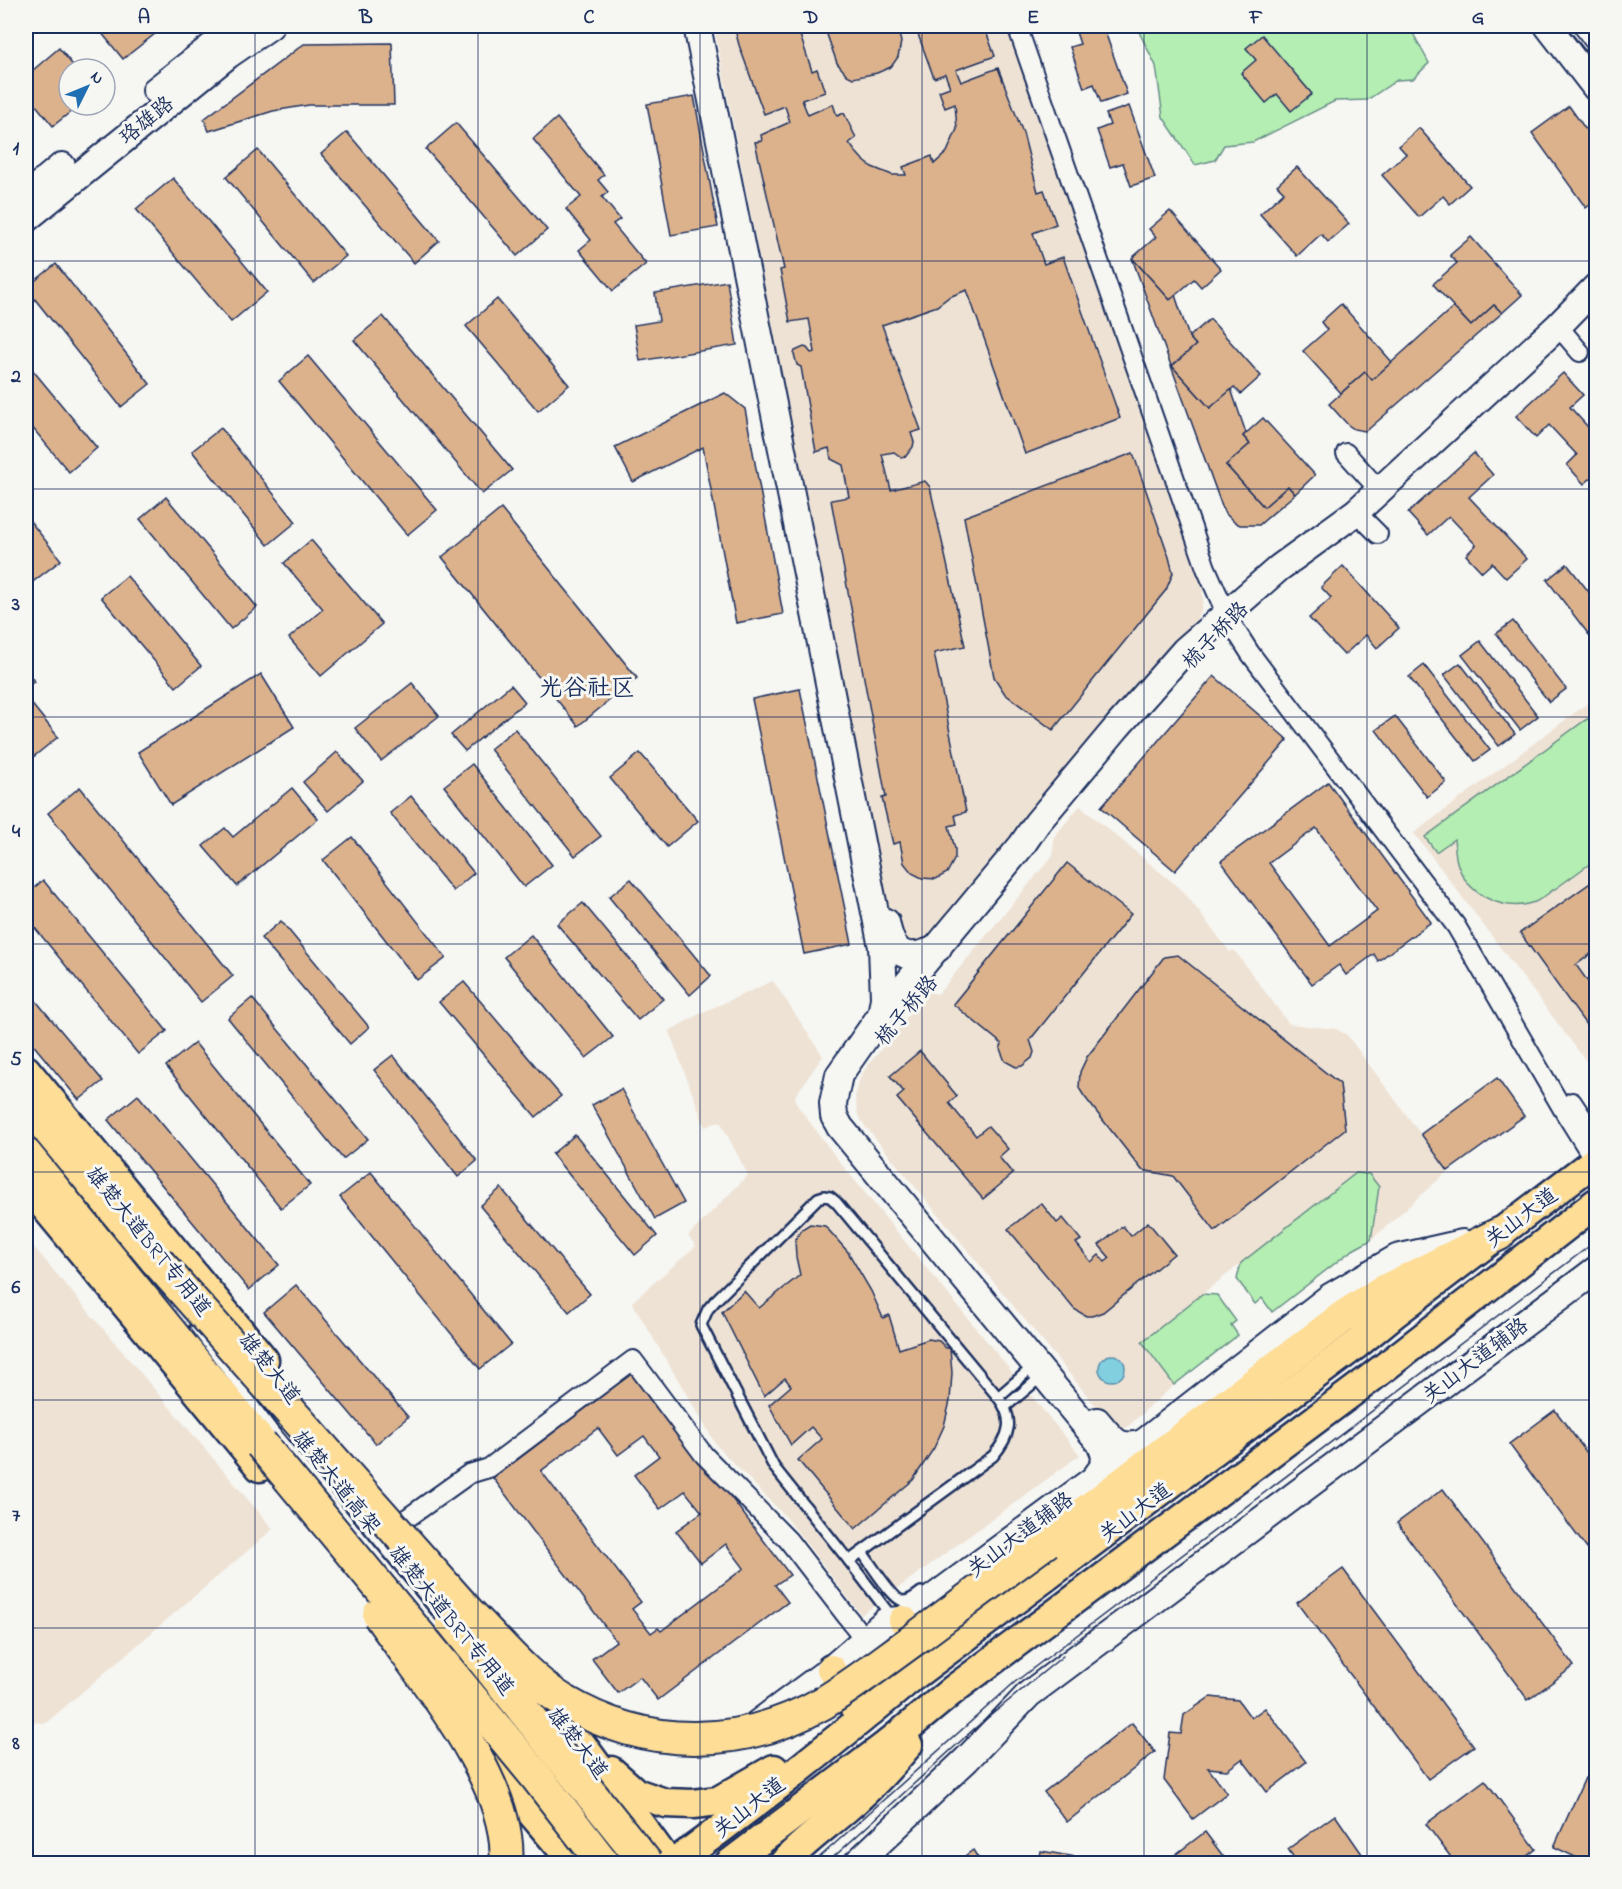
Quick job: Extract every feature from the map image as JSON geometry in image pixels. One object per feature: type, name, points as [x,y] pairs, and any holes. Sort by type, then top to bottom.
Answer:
[{"type":"highway","name":"雄楚大道高架","points":[[26,1102],[559,1752],[646,1863]]},
{"type":"highway","name":"雄楚大道高架","points":[[28,1150],[259,1446],[497,1730],[604,1863]]},
{"type":"highway","points":[[157,1261],[452,1594],[536,1679],[562,1700],[598,1720],[633,1731],[667,1738],[708,1739],[759,1730],[822,1704],[863,1677],[1047,1541],[1343,1317],[1380,1293],[1498,1234]]},
{"type":"highway","points":[[259,1446],[464,1735],[494,1796],[503,1823],[507,1863]]},
{"type":"main road","name":"雄楚大道","points":[[26,1070],[579,1741],[671,1863]]},
{"type":"main road","name":"关山大道","points":[[671,1863],[711,1836],[934,1661],[1152,1500],[1357,1344],[1596,1155]]},
{"type":"main road","points":[[26,1184],[259,1446],[474,1732],[518,1797],[575,1863]]},
{"type":"main road","name":"关山大道","points":[[729,1863],[884,1747],[953,1690],[1367,1381],[1596,1203]]},
{"type":"main road","points":[[895,1621],[934,1661]]},
{"type":"main road","points":[[579,1741],[636,1793],[665,1803],[693,1804],[718,1801],[862,1719],[831,1669]]},
{"type":"main road","points":[[783,1863],[845,1810],[896,1760],[953,1690]]},
{"type":"main road","points":[[518,1797],[550,1863]]},
{"type":"street","name":"珞雄路","points":[[26,196],[195,58],[238,26]]},
{"type":"street","name":"珞雄路","points":[[26,219],[219,62],[270,26]]},
{"type":"street","points":[[697,26],[882,947],[884,998],[881,1015]]},
{"type":"street","points":[[708,26],[889,936],[896,949],[911,957],[924,955],[938,948]]},
{"type":"street","points":[[1017,26],[1206,568],[1267,677],[1456,926],[1565,1113],[1596,1155]]},
{"type":"street","points":[[1029,26],[1232,613]]},
{"type":"street","points":[[1548,26],[1596,88]]},
{"type":"street","points":[[1588,26],[1596,36]]},
{"type":"street","name":"梳子桥路","points":[[1044,1366],[850,1122],[846,1110],[847,1085],[850,1076],[924,989],[1125,733],[1232,613],[1280,568],[1356,512],[1558,326],[1596,287]]},
{"type":"street","points":[[1558,326],[1580,352]]},
{"type":"street","points":[[1346,453],[1380,490]]},
{"type":"street","points":[[1356,512],[1378,534]]},
{"type":"street","name":"梳子桥路","points":[[1044,1366],[850,1139],[834,1116],[834,1096],[839,1075],[881,1015],[1022,845],[1036,823],[1118,726],[1185,650],[1232,613]]},
{"type":"street","name":"关山大道辅路","points":[[534,1688],[591,1729],[618,1741],[655,1747],[683,1748],[711,1744],[753,1726],[831,1669],[865,1640],[895,1621],[1330,1297],[1397,1258],[1498,1234]]},
{"type":"street","name":"关山大道辅路","points":[[856,1863],[967,1759],[1029,1694],[1596,1270]]},
{"type":"street","points":[[399,1524],[469,1474],[489,1468],[633,1360],[704,1455],[788,1540],[865,1640]]},
{"type":"street","points":[[1044,1366],[1110,1459]]},
{"type":"lane","points":[[849,1561],[993,1455],[1002,1446],[1010,1425],[1008,1414],[998,1397],[830,1197],[818,1198],[708,1308],[701,1325],[768,1458],[895,1621]]},
{"type":"lane","name":"雄楚大道BRT专用道","points":[[191,1321],[272,1429],[533,1746]]},
{"type":"lane","points":[[998,1397],[1044,1366]]},
{"type":"lane","points":[[1005,1407],[1044,1366]]},
{"type":"lane","name":"雄楚大道BRT专用道","points":[[259,1446],[612,1863]]},
{"type":"lane","points":[[862,1552],[899,1600],[913,1598],[931,1584]]},
{"type":"lane","points":[[562,1783],[627,1863]]},
{"type":"shaded area","points":[[714,26],[1012,26],[1202,576],[1203,600],[1193,627],[922,949],[891,932]]},
{"type":"shaded area","points":[[1596,697],[1596,1072],[1595,1073],[1414,833]]},
{"type":"shaded area","points":[[1080,806],[1183,891],[1230,952],[1234,950],[1289,1024],[1336,1029],[1347,1035],[1448,1171],[1371,1240],[1379,1187],[1369,1174],[1356,1174],[1142,1341],[1174,1385],[1126,1428],[1115,1429],[865,1126],[858,1115],[855,1097],[860,1078],[866,1068],[927,992],[938,994],[1053,855],[1054,837]]},
{"type":"shaded area","points":[[773,981],[823,1056],[795,1096],[797,1105],[838,1160],[1080,1455],[861,1615],[786,1517],[717,1446],[632,1302],[696,1246],[688,1236],[748,1175],[720,1121],[705,1127],[669,1031],[701,1013]]},
{"type":"shaded area","points":[[26,1238],[273,1529],[46,1723],[26,1722]]},
{"type":"green space","points":[[1136,26],[1409,26],[1429,63],[1413,79],[1397,80],[1367,100],[1335,101],[1253,142],[1224,145],[1215,160],[1195,165],[1163,117],[1156,66]]},
{"type":"green space","points":[[1596,714],[1596,859],[1535,902],[1511,905],[1488,899],[1477,892],[1462,874],[1456,859],[1454,839],[1436,852],[1425,837]]},
{"type":"green space","points":[[1356,1173],[1369,1174],[1379,1187],[1371,1240],[1351,1251],[1272,1312],[1262,1298],[1255,1304],[1237,1279],[1241,1263]]},
{"type":"green space","points":[[1202,1294],[1217,1295],[1236,1321],[1231,1325],[1238,1335],[1174,1385],[1142,1342]]},
{"type":"water","points":[[1112,1355],[1121,1359],[1125,1368],[1121,1377],[1112,1381],[1103,1377],[1099,1368],[1103,1359]]},
{"type":"building","points":[[96,26],[165,26],[123,59]]},
{"type":"building","points":[[734,26],[797,26],[812,71],[817,69],[825,92],[802,100],[808,115],[833,104],[837,116],[844,113],[856,138],[849,143],[863,160],[872,167],[892,175],[906,175],[903,167],[932,156],[934,164],[947,152],[957,129],[955,104],[945,108],[939,91],[950,87],[945,74],[934,78],[915,26],[984,26],[995,56],[956,70],[961,82],[998,68],[1023,133],[1038,192],[1044,190],[1056,224],[1033,233],[1044,264],[1063,257],[1120,418],[1025,454],[967,290],[949,297],[937,306],[882,325],[921,430],[911,433],[913,447],[906,456],[901,457],[894,452],[882,454],[891,490],[925,481],[930,487],[965,646],[934,653],[966,812],[955,815],[957,824],[949,826],[955,858],[947,873],[936,879],[922,878],[912,873],[904,863],[900,842],[893,844],[882,798],[886,797],[831,500],[849,497],[843,465],[831,459],[829,448],[816,452],[801,367],[797,365],[794,354],[795,351],[804,347],[811,353],[815,352],[809,319],[790,322],[780,270],[784,269],[755,142],[762,141],[761,135],[790,122],[785,106],[764,114]]},
{"type":"building","points":[[824,26],[897,26],[901,42],[898,57],[891,67],[877,73],[853,78],[847,75],[837,63]]},
{"type":"building","points":[[1074,26],[1103,26],[1127,94],[1101,103],[1094,84],[1084,88],[1070,47],[1080,44]]},
{"type":"building","points":[[1262,35],[1312,94],[1291,111],[1277,94],[1266,103],[1241,73],[1256,60],[1246,48]]},
{"type":"building","points":[[392,43],[394,105],[309,105],[273,111],[209,131],[204,119],[304,44]]},
{"type":"building","points":[[59,48],[66,57],[57,57],[57,117],[64,117],[53,126],[26,93],[26,76]]},
{"type":"building","points":[[694,96],[718,227],[671,235],[647,104]]},
{"type":"building","points":[[1129,106],[1155,178],[1131,186],[1123,163],[1110,167],[1097,130],[1110,125],[1106,114]]},
{"type":"building","points":[[1569,106],[1596,144],[1596,200],[1586,208],[1532,133]]},
{"type":"building","points":[[557,118],[604,175],[598,180],[608,192],[602,197],[620,219],[613,224],[646,264],[613,291],[579,250],[591,240],[566,209],[581,197],[533,139]]},
{"type":"building","points":[[456,123],[547,230],[517,256],[426,149]]},
{"type":"building","points":[[1419,128],[1470,186],[1450,204],[1443,196],[1419,217],[1382,175],[1406,154],[1399,146]]},
{"type":"building","points":[[347,132],[439,241],[414,263],[321,154]]},
{"type":"building","points":[[258,150],[346,256],[314,283],[226,177]]},
{"type":"building","points":[[1297,167],[1349,224],[1328,242],[1321,234],[1297,256],[1260,214],[1284,192],[1277,185]]},
{"type":"building","points":[[173,178],[267,292],[231,322],[136,209]]},
{"type":"building","points":[[1170,211],[1221,269],[1201,287],[1194,279],[1170,300],[1132,258],[1156,237],[1149,229]]},
{"type":"building","points":[[1471,237],[1522,295],[1502,313],[1494,305],[1471,326],[1433,284],[1457,263],[1450,255]]},
{"type":"building","points":[[1132,258],[1170,300],[1175,295],[1189,337],[1196,345],[1172,366],[1210,408],[1231,389],[1246,433],[1243,436],[1250,444],[1226,465],[1264,507],[1288,486],[1295,494],[1259,525],[1240,525],[1224,512]]},
{"type":"building","points":[[56,264],[150,384],[121,407],[26,288]]},
{"type":"building","points":[[727,281],[737,345],[640,361],[634,325],[659,321],[655,293]]},
{"type":"building","points":[[497,299],[569,385],[538,411],[466,326]]},
{"type":"building","points":[[1341,304],[1392,362],[1372,380],[1365,372],[1341,393],[1303,351],[1327,330],[1321,322]]},
{"type":"building","points":[[1494,305],[1502,313],[1365,431],[1348,425],[1329,404],[1365,372],[1372,380],[1453,307],[1471,326]]},
{"type":"building","points":[[383,316],[512,470],[482,494],[354,340]]},
{"type":"building","points":[[1210,319],[1261,376],[1241,394],[1234,387],[1210,408],[1172,366],[1196,345],[1189,337]]},
{"type":"building","points":[[308,356],[437,510],[407,535],[279,381]]},
{"type":"building","points":[[26,362],[97,448],[69,472],[26,420]]},
{"type":"building","points":[[1563,373],[1583,395],[1570,407],[1596,436],[1596,477],[1595,475],[1584,484],[1567,465],[1577,455],[1549,425],[1536,438],[1516,416]]},
{"type":"building","points":[[725,393],[745,409],[783,614],[736,623],[703,447],[633,482],[615,447]]},
{"type":"building","points":[[1263,418],[1315,475],[1295,494],[1288,486],[1264,507],[1226,465],[1250,444],[1243,436]]},
{"type":"building","points":[[221,428],[296,522],[268,545],[192,451]]},
{"type":"building","points":[[1133,453],[1173,573],[1166,590],[1053,730],[1005,694],[994,677],[964,517]]},
{"type":"building","points":[[1474,453],[1493,475],[1469,497],[1527,559],[1506,578],[1492,563],[1482,572],[1466,555],[1476,545],[1449,516],[1428,535],[1408,513]]},
{"type":"building","points":[[166,497],[257,607],[231,629],[140,519]]},
{"type":"building","points":[[501,509],[637,678],[578,726],[442,557]]},
{"type":"building","points":[[26,516],[61,560],[30,584],[26,579]]},
{"type":"building","points":[[311,540],[382,624],[321,676],[289,638],[323,609],[284,563]]},
{"type":"building","points":[[1567,564],[1596,601],[1596,644],[1547,580]]},
{"type":"building","points":[[1343,566],[1399,628],[1377,648],[1366,635],[1344,655],[1309,618],[1331,598],[1321,587]]},
{"type":"building","points":[[127,576],[201,666],[176,687],[101,597]]},
{"type":"building","points":[[1513,621],[1566,689],[1549,702],[1496,634]]},
{"type":"building","points":[[1480,641],[1538,716],[1520,730],[1462,655]]},
{"type":"building","points":[[1460,663],[1515,734],[1499,746],[1444,675]]},
{"type":"building","points":[[1424,665],[1490,750],[1475,761],[1409,677]]},
{"type":"building","points":[[26,670],[34,681],[26,687]]},
{"type":"building","points":[[261,674],[294,727],[171,805],[138,752]]},
{"type":"building","points":[[1214,676],[1288,740],[1175,871],[1101,807]]},
{"type":"building","points":[[412,683],[439,716],[381,761],[355,728]]},
{"type":"building","points":[[511,685],[525,702],[465,751],[451,735]]},
{"type":"building","points":[[800,689],[852,944],[804,954],[752,699]]},
{"type":"building","points":[[26,697],[58,737],[27,762],[26,759]]},
{"type":"building","points":[[1395,716],[1446,782],[1427,797],[1376,730]]},
{"type":"building","points":[[515,729],[601,836],[575,856],[490,749]]},
{"type":"building","points":[[337,752],[363,781],[328,811],[303,782]]},
{"type":"building","points":[[640,753],[698,821],[667,847],[610,778]]},
{"type":"building","points":[[472,764],[552,865],[524,887],[444,786]]},
{"type":"building","points":[[1328,782],[1431,922],[1378,961],[1374,954],[1346,975],[1339,965],[1312,984],[1221,861]],"holes":[[[1316,828],[1377,911],[1330,946],[1269,863]]]},
{"type":"building","points":[[80,787],[233,976],[201,1002],[48,813]]},
{"type":"building","points":[[292,788],[318,819],[237,886],[203,846],[225,828],[233,837]]},
{"type":"building","points":[[411,796],[474,873],[453,891],[390,813]]},
{"type":"building","points":[[352,837],[446,958],[417,980],[323,860]]},
{"type":"building","points":[[1067,863],[1131,914],[1030,1040],[1034,1052],[1032,1058],[1022,1066],[1016,1067],[1005,1061],[1000,1049],[1002,1044],[953,1004]]},
{"type":"building","points":[[631,879],[711,976],[690,995],[609,897]]},
{"type":"building","points":[[1596,879],[1596,950],[1576,965],[1596,993],[1596,1024],[1589,1029],[1520,933]]},
{"type":"building","points":[[43,880],[167,1031],[138,1054],[26,917],[26,895]]},
{"type":"building","points":[[583,903],[663,999],[638,1020],[557,924]]},
{"type":"building","points":[[281,921],[369,1027],[350,1044],[261,938]]},
{"type":"building","points":[[531,935],[613,1037],[586,1058],[504,957]]},
{"type":"building","points":[[1178,955],[1340,1084],[1345,1129],[1215,1231],[1173,1176],[1142,1170],[1079,1088],[1080,1072],[1087,1057],[1164,957]]},
{"type":"building","points":[[464,982],[561,1096],[536,1117],[439,1002]]},
{"type":"building","points":[[26,989],[103,1081],[79,1100],[26,1036]]},
{"type":"building","points":[[252,998],[368,1139],[343,1159],[228,1018]]},
{"type":"building","points":[[195,1043],[310,1185],[281,1208],[166,1066]]},
{"type":"building","points":[[920,1051],[957,1096],[949,1103],[976,1136],[988,1126],[1008,1149],[999,1157],[1013,1174],[983,1199],[897,1098],[904,1092],[890,1076]]},
{"type":"building","points":[[393,1055],[477,1161],[458,1177],[374,1070]]},
{"type":"building","points":[[1497,1078],[1524,1116],[1448,1171],[1421,1134]]},
{"type":"building","points":[[621,1089],[684,1203],[655,1219],[592,1105]]},
{"type":"building","points":[[138,1095],[279,1265],[249,1290],[108,1120]]},
{"type":"building","points":[[575,1135],[657,1236],[635,1255],[552,1154]]},
{"type":"building","points":[[371,1172],[511,1344],[480,1369],[340,1197]]},
{"type":"building","points":[[501,1188],[590,1294],[569,1312],[480,1206]]},
{"type":"building","points":[[1041,1203],[1057,1223],[1063,1218],[1081,1240],[1076,1243],[1091,1262],[1099,1255],[1105,1262],[1110,1258],[1099,1245],[1123,1226],[1131,1236],[1148,1222],[1174,1254],[1103,1312],[1086,1316],[1074,1309],[1008,1229]]},
{"type":"building","points":[[810,1224],[825,1226],[848,1252],[871,1291],[883,1318],[889,1315],[899,1349],[929,1339],[939,1341],[946,1348],[950,1348],[952,1373],[950,1401],[944,1426],[934,1448],[913,1480],[855,1529],[798,1460],[822,1439],[811,1427],[791,1445],[769,1405],[791,1386],[785,1378],[764,1396],[722,1312],[744,1291],[759,1308],[800,1275],[795,1240],[802,1229]]},
{"type":"building","points":[[296,1285],[408,1417],[376,1444],[264,1312]]},
{"type":"building","points":[[635,1371],[790,1575],[775,1585],[788,1602],[658,1700],[640,1677],[618,1693],[592,1659],[616,1641],[493,1478]],"holes":[[[598,1428],[618,1455],[644,1436],[659,1456],[634,1475],[660,1509],[685,1491],[702,1512],[676,1531],[701,1563],[726,1544],[744,1568],[661,1631],[658,1628],[651,1633],[632,1609],[641,1602],[541,1471]]]},
{"type":"building","points":[[1555,1410],[1596,1465],[1596,1561],[1509,1444]]},
{"type":"building","points":[[1443,1489],[1574,1666],[1528,1700],[1397,1523]]},
{"type":"building","points":[[1343,1569],[1474,1746],[1428,1779],[1297,1603]]},
{"type":"building","points":[[1210,1697],[1238,1700],[1251,1718],[1265,1708],[1306,1762],[1267,1792],[1242,1759],[1227,1770],[1208,1768],[1227,1793],[1193,1819],[1164,1780],[1170,1733],[1181,1734],[1184,1715]]},
{"type":"building","points":[[1132,1723],[1155,1752],[1067,1822],[1044,1792]]},
{"type":"building","points":[[1585,1778],[1596,1783],[1596,1864],[1590,1864],[1554,1847]]},
{"type":"building","points":[[1485,1780],[1536,1849],[1517,1864],[1456,1864],[1426,1824]]},
{"type":"building","points":[[1335,1815],[1369,1864],[1298,1864],[1288,1849]]},
{"type":"building","points":[[1205,1832],[1229,1864],[1181,1864],[1175,1855]]},
{"type":"building","points":[[973,1850],[982,1864],[954,1864]]},
{"type":"building","points":[[1041,1851],[1077,1857],[1076,1864],[1039,1864]]},
{"type":"tram line","points":[[1565,26],[1596,67]]},
{"type":"tram line","points":[[812,1864],[1015,1682],[1596,1241]]},
{"type":"tram line","points":[[1443,1368],[1596,1252]]},
{"type":"tram line","points":[[826,1864],[974,1729],[1063,1656]]},
{"type":"district","name":"光谷社区","points":[[587,687]]}]
